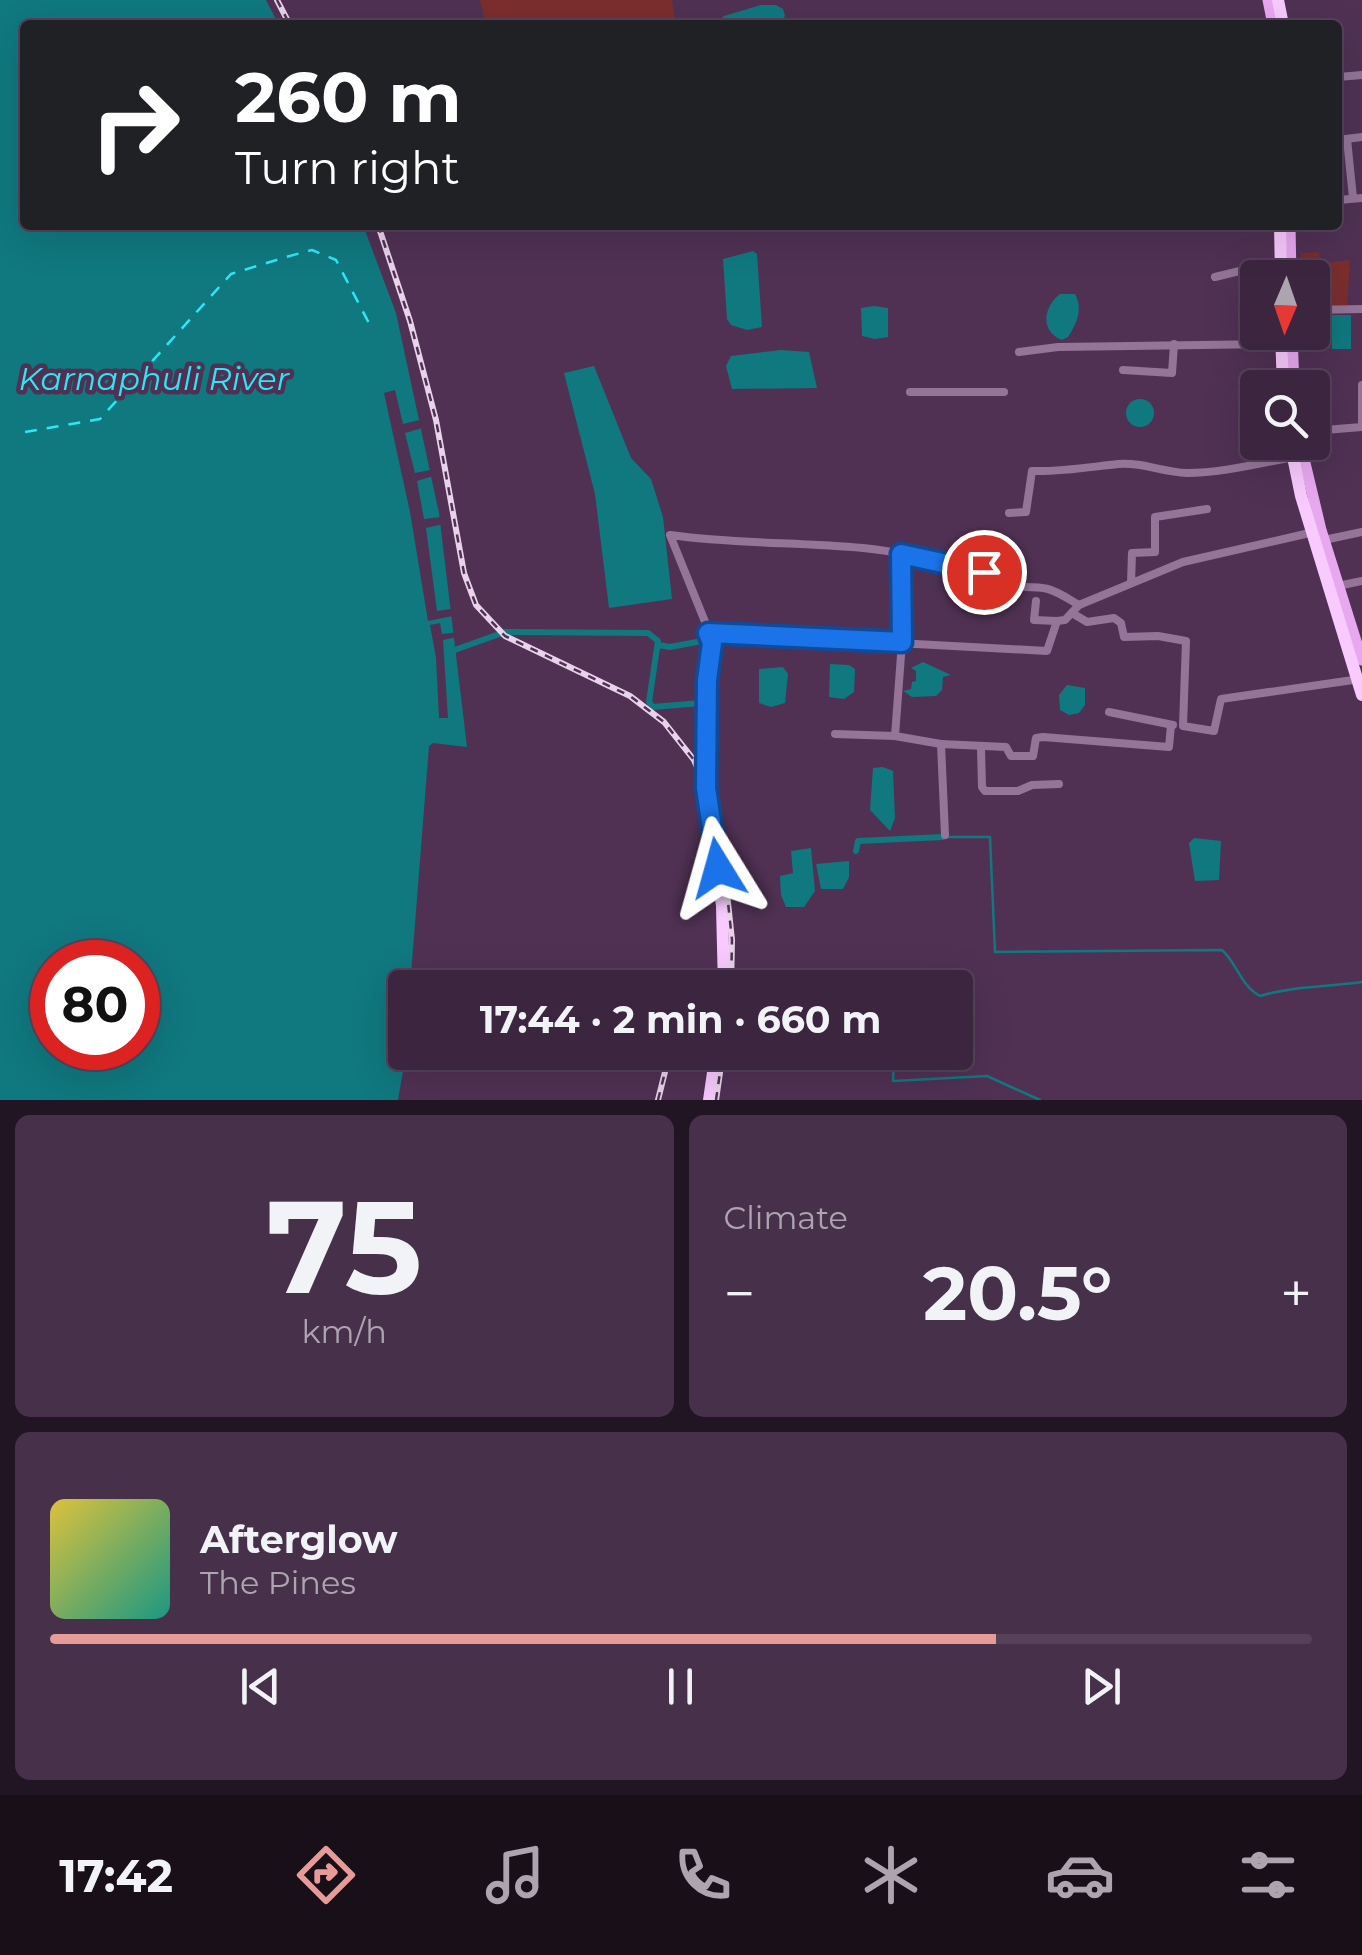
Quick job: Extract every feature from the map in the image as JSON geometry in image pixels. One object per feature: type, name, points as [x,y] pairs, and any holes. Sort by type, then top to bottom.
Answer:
[{"type":"highway","points":[[1284,230],[1284,260]]},
{"type":"highway","points":[[1296,460],[1301,496],[1362,695]]},
{"type":"highway","points":[[1298,460],[1357,676]]},
{"type":"highway","points":[[706,788],[720,887],[723,970]]},
{"type":"highway","points":[[709,1100],[713,1070]]},
{"type":"main road","points":[[1278,260],[1283,230]]},
{"type":"main road","points":[[1290,460],[1362,660]]},
{"type":"main road","points":[[1298,460],[1362,706]]},
{"type":"street","points":[[1358,198],[1342,140],[1362,136]]},
{"type":"street","points":[[1216,278],[1240,272]]},
{"type":"street","points":[[1330,310],[1362,309]]},
{"type":"street","points":[[1020,352],[1240,339]]},
{"type":"street","points":[[1124,370],[1172,373],[1174,344]]},
{"type":"street","points":[[1330,430],[1362,427],[1362,385]]},
{"type":"street","points":[[910,392],[1004,392]]},
{"type":"street","points":[[1009,513],[1026,512],[1031,471],[1146,464],[1164,471],[1203,472],[1277,460]]},
{"type":"street","points":[[1131,582],[1132,552],[1155,552],[1155,517],[1207,509]]},
{"type":"street","points":[[1036,601],[1034,620],[1065,620],[1080,605],[1184,562],[1318,535],[1362,532]]},
{"type":"street","points":[[706,788],[711,638],[670,535],[901,554],[984,572],[1002,587],[1049,589],[1080,605]]},
{"type":"street","points":[[895,736],[902,642],[901,554]]},
{"type":"street","points":[[1338,586],[1362,581]]},
{"type":"street","points":[[1072,612],[1087,622],[1114,618],[1120,623],[1124,638],[1158,636],[1186,641],[1183,726]]},
{"type":"street","points":[[711,638],[1048,650],[1058,621]]},
{"type":"street","points":[[1109,712],[1214,731],[1221,699],[1357,676]]},
{"type":"street","points":[[835,734],[1006,747],[1011,756],[1032,756],[1036,738],[1169,747],[1171,725]]},
{"type":"street","points":[[941,744],[944,835]]},
{"type":"street","points":[[980,748],[985,791],[1018,791],[1032,785],[1059,784]]},
{"type":"shaded area","points":[[480,0],[672,0],[675,20],[485,20]]},
{"type":"shaded area","points":[[1319,252],[1320,260],[1301,260],[1301,253]]},
{"type":"shaded area","points":[[1350,260],[1347,308],[1330,308],[1330,262]]},
{"type":"water","name":"Karnaphuli River","points":[[0,0],[266,0],[276,20],[20,20],[20,230],[365,230],[396,313],[439,513],[467,747],[433,743],[429,746],[411,970],[388,970],[388,1070],[403,1070],[398,1100],[0,1100]]},
{"type":"water","points":[[761,5],[776,5],[785,16],[782,20],[720,20]]},
{"type":"water","points":[[753,251],[757,254],[762,327],[747,330],[731,325],[727,319],[723,259]]},
{"type":"water","points":[[1060,294],[1075,294],[1079,305],[1074,326],[1062,340],[1050,331],[1046,318],[1050,305]]},
{"type":"water","points":[[861,308],[888,308],[888,337],[862,336]]},
{"type":"water","points":[[1332,315],[1351,315],[1351,349],[1332,349]]},
{"type":"water","points":[[781,350],[809,352],[817,388],[732,389],[726,366],[731,356]]},
{"type":"water","points":[[594,366],[631,458],[651,479],[663,517],[672,599],[609,608],[595,494],[564,373]]},
{"type":"water","points":[[1140,399],[1150,403],[1154,413],[1150,423],[1140,427],[1130,423],[1126,413],[1130,403]]},
{"type":"water","points":[[923,662],[951,675],[943,677],[942,690],[936,696],[912,697],[903,691],[911,689],[916,681],[916,671],[911,668]]},
{"type":"water","points":[[830,664],[855,669],[854,692],[844,699],[829,697]]},
{"type":"water","points":[[783,667],[788,674],[785,703],[771,707],[759,703],[759,669]]},
{"type":"water","points":[[1067,685],[1085,688],[1085,705],[1079,713],[1069,715],[1060,710],[1059,695]]},
{"type":"water","points":[[873,768],[893,771],[895,818],[890,831],[870,810]]},
{"type":"water","points":[[1194,838],[1221,841],[1219,880],[1195,881],[1189,843]]},
{"type":"water","points":[[811,848],[815,891],[804,907],[786,907],[780,876],[793,873],[791,851]]},
{"type":"water","points":[[849,861],[849,877],[843,889],[821,889],[816,864]]},
{"type":"pier","points":[[395,390],[403,424],[424,419],[426,427],[405,433],[415,473],[435,469],[436,475],[417,481],[424,519],[441,517],[443,524],[426,528],[437,611],[457,608],[458,615],[428,621],[384,393]]},
{"type":"pier","points":[[440,623],[442,634],[460,632],[461,636],[443,640],[448,718],[439,718],[430,625]]},
{"type":"waterway","points":[[449,652],[505,632],[648,633],[658,641],[649,702],[653,707],[701,703]]},
{"type":"waterway","points":[[658,645],[670,647],[702,641],[893,646]]},
{"type":"waterway","points":[[856,851],[858,841],[943,837]]},
{"type":"waterway","points":[[945,837],[990,837],[995,952],[1222,950],[1260,996],[1362,982]]},
{"type":"waterway","points":[[893,1070],[893,1081],[987,1076],[1040,1100]]},
{"type":"ferry route","points":[[25,432],[100,419],[231,274],[286,257],[312,250],[336,260],[372,329]]},
{"type":"railway","points":[[277,0],[287,20]]},
{"type":"railway","points":[[380,230],[410,321],[436,420],[464,573],[476,605],[505,636],[630,696],[664,722],[694,760],[719,818],[732,940],[731,970]]},
{"type":"railway","points":[[658,1100],[666,1070]]},
{"type":"railway","points":[[716,1100],[720,1070]]},
{"type":"route","points":[[718,868],[706,788],[705,726],[712,643],[708,633],[902,642],[901,554],[984,572]]}]
